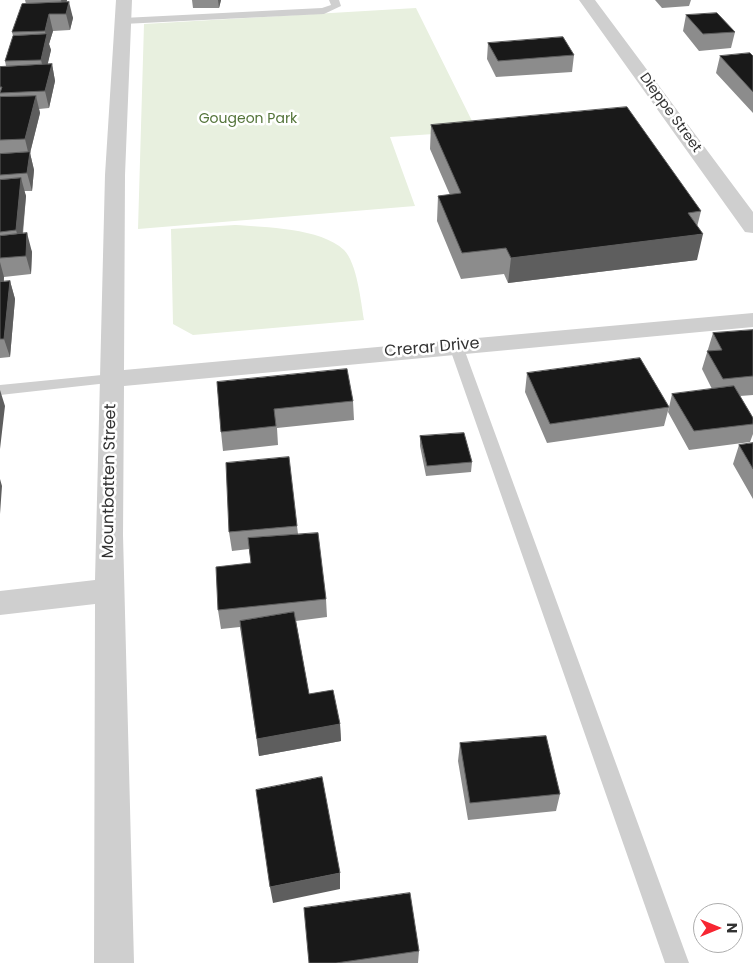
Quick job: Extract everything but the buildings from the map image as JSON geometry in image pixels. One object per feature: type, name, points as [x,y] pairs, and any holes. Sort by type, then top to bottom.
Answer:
[{"type":"street","name":"Dieppe Street","points":[[587,0],[753,227]]},
{"type":"street","name":"Mountbatten Street","points":[[114,963],[108,590],[115,175],[124,10]]},
{"type":"street","name":"Crerar Drive","points":[[112,379],[753,320]]},
{"type":"street","points":[[0,603],[108,590]]},
{"type":"lane","points":[[124,10],[324,11],[336,6],[334,0]]},
{"type":"lane","points":[[456,346],[678,963]]},
{"type":"lane","points":[[0,390],[112,379]]},
{"type":"green space","name":"Gougeon Park","points":[[416,8],[477,131],[390,137],[415,206],[138,229],[144,24]]},
{"type":"green space","points":[[235,225],[276,228],[307,233],[321,237],[344,250],[355,273],[364,320],[193,335],[173,324],[171,229]]}]
